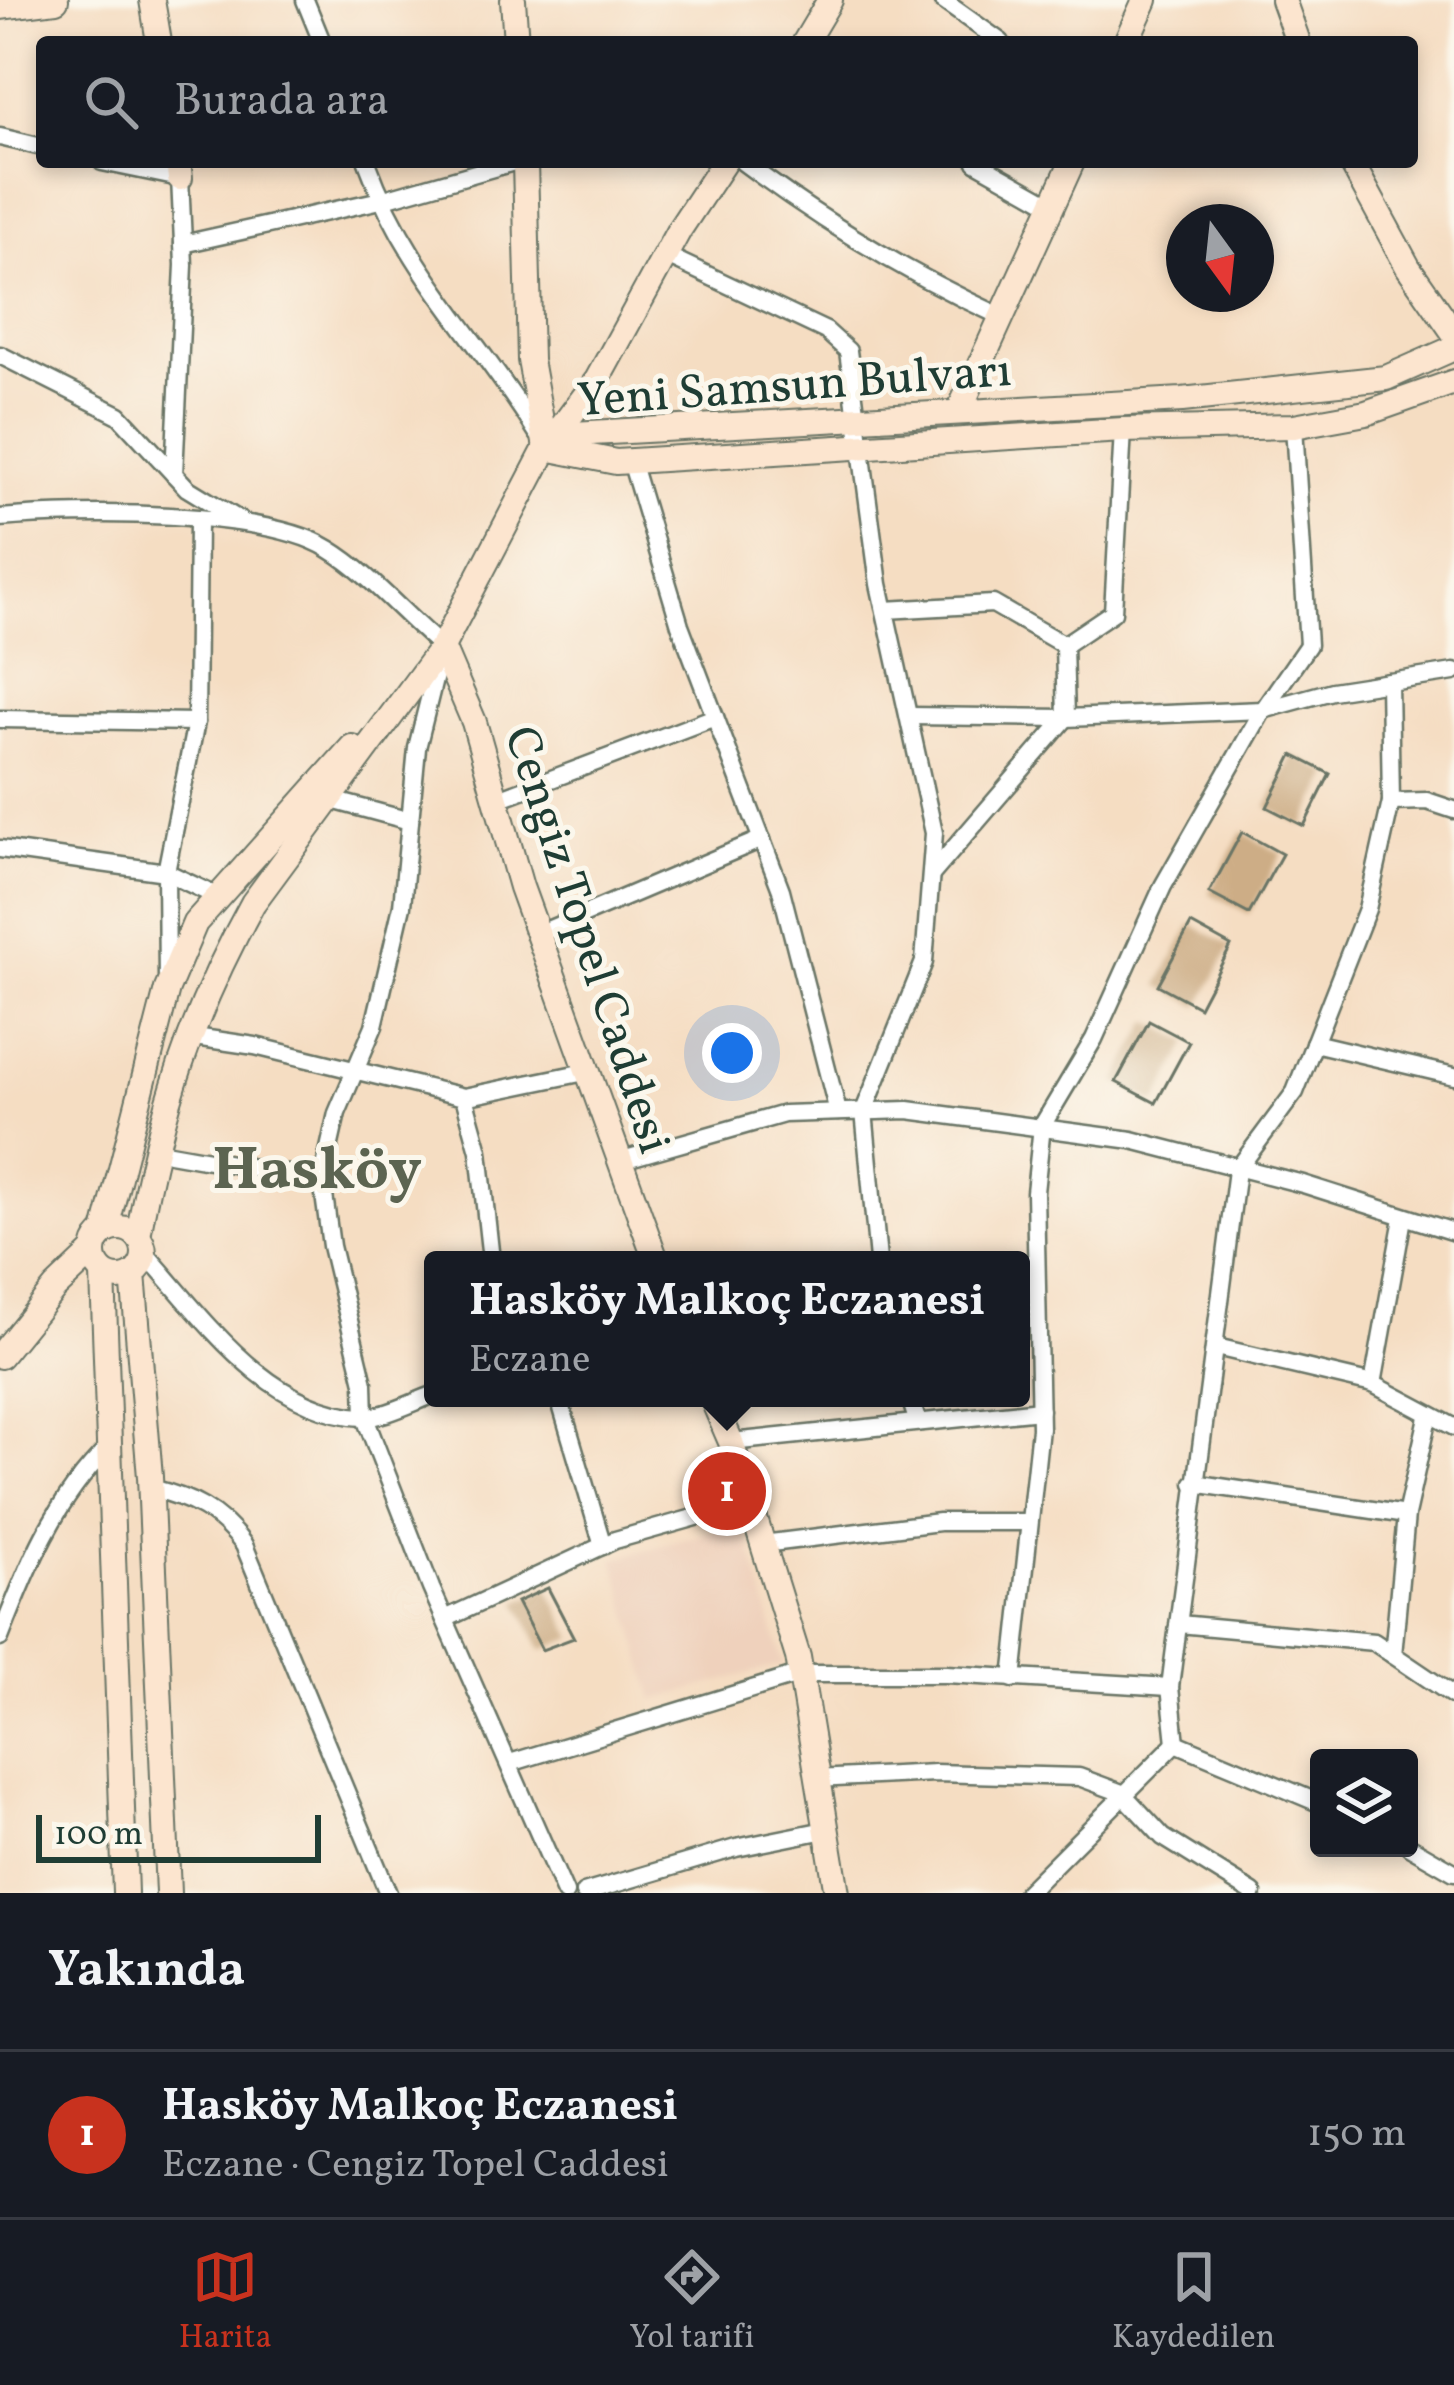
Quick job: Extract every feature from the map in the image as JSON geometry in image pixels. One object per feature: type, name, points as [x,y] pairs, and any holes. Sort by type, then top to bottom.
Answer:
[{"type":"main road","points":[[0,7],[56,0]]},
{"type":"main road","points":[[152,0],[158,36]]},
{"type":"main road","points":[[513,0],[516,36]]},
{"type":"main road","points":[[809,36],[830,0]]},
{"type":"main road","points":[[1129,36],[1145,0]]},
{"type":"main road","points":[[1283,0],[1296,36]]},
{"type":"main road","points":[[525,168],[530,360],[546,448]]},
{"type":"main road","points":[[168,1893],[138,1254],[153,1150],[188,1036],[253,903],[442,647],[546,448],[597,380],[665,255],[720,168]]},
{"type":"main road","points":[[959,411],[1070,168]]},
{"type":"main road","points":[[1354,168],[1408,267],[1454,333]]},
{"type":"main road","name":"Yeni Samsun Bulvarı","points":[[546,448],[573,434],[1182,400],[1387,379],[1454,348]]},
{"type":"main road","name":"Yeni Samsun Bulvarı","points":[[546,448],[632,461],[1123,430],[1294,426],[1366,413],[1454,382]]},
{"type":"main road","points":[[125,1893],[100,1256],[167,988],[194,923],[442,647]]},
{"type":"main road","name":"Cengiz Topel Caddesi","points":[[442,647],[474,722],[538,934],[653,1251]]},
{"type":"main road","points":[[0,1356],[55,1288],[100,1256],[122,1228],[138,1254]]},
{"type":"main road","points":[[100,1256],[118,1279],[138,1254]]},
{"type":"main road","points":[[716,1407],[731,1442],[801,1674],[837,1893]]},
{"type":"street","points":[[304,0],[319,36]]},
{"type":"street","points":[[942,0],[993,36]]},
{"type":"street","points":[[0,137],[36,146]]},
{"type":"street","points":[[369,168],[381,200],[430,289],[507,384],[546,448]]},
{"type":"street","points":[[183,244],[381,200],[493,168]]},
{"type":"street","points":[[751,168],[820,220],[913,276],[1002,316]]},
{"type":"street","points":[[987,168],[1054,206]]},
{"type":"street","points":[[174,474],[183,244],[179,170]]},
{"type":"street","points":[[665,255],[826,331],[848,351],[853,415],[885,610],[934,832],[924,962],[864,1112],[877,1251]]},
{"type":"street","points":[[0,356],[119,415],[174,474],[247,524]]},
{"type":"street","points":[[1013,1679],[1040,1410],[1035,1192],[1042,1126],[1094,1039],[1163,886],[1263,710],[1308,645],[1294,426]]},
{"type":"street","points":[[1064,645],[1113,612],[1123,430]]},
{"type":"street","points":[[632,461],[680,625],[781,890],[838,1112]]},
{"type":"street","points":[[0,518],[198,520],[287,529],[332,550],[442,647],[417,748],[402,906],[374,1025],[337,1113],[322,1180],[331,1246],[364,1383],[365,1418],[565,1893]]},
{"type":"street","points":[[167,988],[166,872],[196,722],[198,520]]},
{"type":"street","points":[[885,610],[993,604],[1064,645]]},
{"type":"street","points":[[931,874],[1066,718],[1064,645]]},
{"type":"street","points":[[908,716],[1066,718],[1263,710],[1454,672]]},
{"type":"street","points":[[1176,1743],[1170,1687],[1237,1170],[1295,1092],[1367,908],[1391,802],[1389,682]]},
{"type":"street","points":[[496,800],[715,717]]},
{"type":"street","points":[[0,719],[196,722]]},
{"type":"street","points":[[332,800],[410,820]]},
{"type":"street","points":[[1391,802],[1427,801],[1454,810]]},
{"type":"street","points":[[538,934],[762,839]]},
{"type":"street","points":[[0,849],[166,872],[218,897]]},
{"type":"street","points":[[188,1036],[464,1097],[586,1072]]},
{"type":"street","points":[[1314,1043],[1454,1076]]},
{"type":"street","points":[[464,1097],[478,1151],[490,1251]]},
{"type":"street","points":[[620,1161],[784,1114],[908,1110],[1132,1140],[1303,1184],[1454,1232]]},
{"type":"street","points":[[153,1150],[322,1180]]},
{"type":"street","points":[[1373,1384],[1403,1218]]},
{"type":"street","points":[[138,1254],[173,1284],[251,1370],[303,1402],[365,1418],[424,1398]]},
{"type":"street","points":[[1216,1347],[1373,1384],[1454,1427]]},
{"type":"street","points":[[562,1407],[603,1546]]},
{"type":"street","points":[[913,1407],[917,1420]]},
{"type":"street","points":[[731,1442],[1040,1410]]},
{"type":"street","points":[[1394,1655],[1406,1515],[1428,1417]]},
{"type":"street","points":[[0,1638],[30,1559],[72,1482],[110,1446]]},
{"type":"street","points":[[1194,1484],[1406,1515]]},
{"type":"street","points":[[151,1488],[205,1507],[226,1521],[244,1545],[388,1893]]},
{"type":"street","points":[[446,1619],[603,1546],[750,1502]]},
{"type":"street","points":[[763,1544],[939,1522],[1029,1522]]},
{"type":"street","points":[[1179,1624],[1374,1642],[1454,1696]]},
{"type":"street","points":[[510,1763],[801,1674],[1170,1687]]},
{"type":"street","points":[[1026,1893],[1176,1743]]},
{"type":"street","points":[[1176,1743],[1310,1799]]},
{"type":"street","points":[[816,1779],[1016,1774],[1079,1778],[1122,1793],[1163,1837],[1253,1893]]},
{"type":"street","points":[[584,1893],[736,1847],[825,1830]]},
{"type":"street","points":[[1418,1851],[1454,1871]]},
{"type":"shaded area","points":[[743,1523],[783,1664],[654,1700],[614,1559]]},
{"type":"building","points":[[1293,755],[1330,774],[1304,826],[1267,807]]},
{"type":"building","points":[[1242,832],[1282,854],[1249,914],[1209,893]]},
{"type":"building","points":[[1191,924],[1231,946],[1199,1007],[1158,985]]},
{"type":"building","points":[[1149,1021],[1189,1042],[1156,1103],[1116,1082]]},
{"type":"building","points":[[548,1588],[574,1638],[542,1650],[517,1602]]},
{"type":"place","name":"Hasköy Malkoç Eczanesi","points":[[727,1491]]},
{"type":"district","name":"Hasköy","points":[[317,1167]]}]
